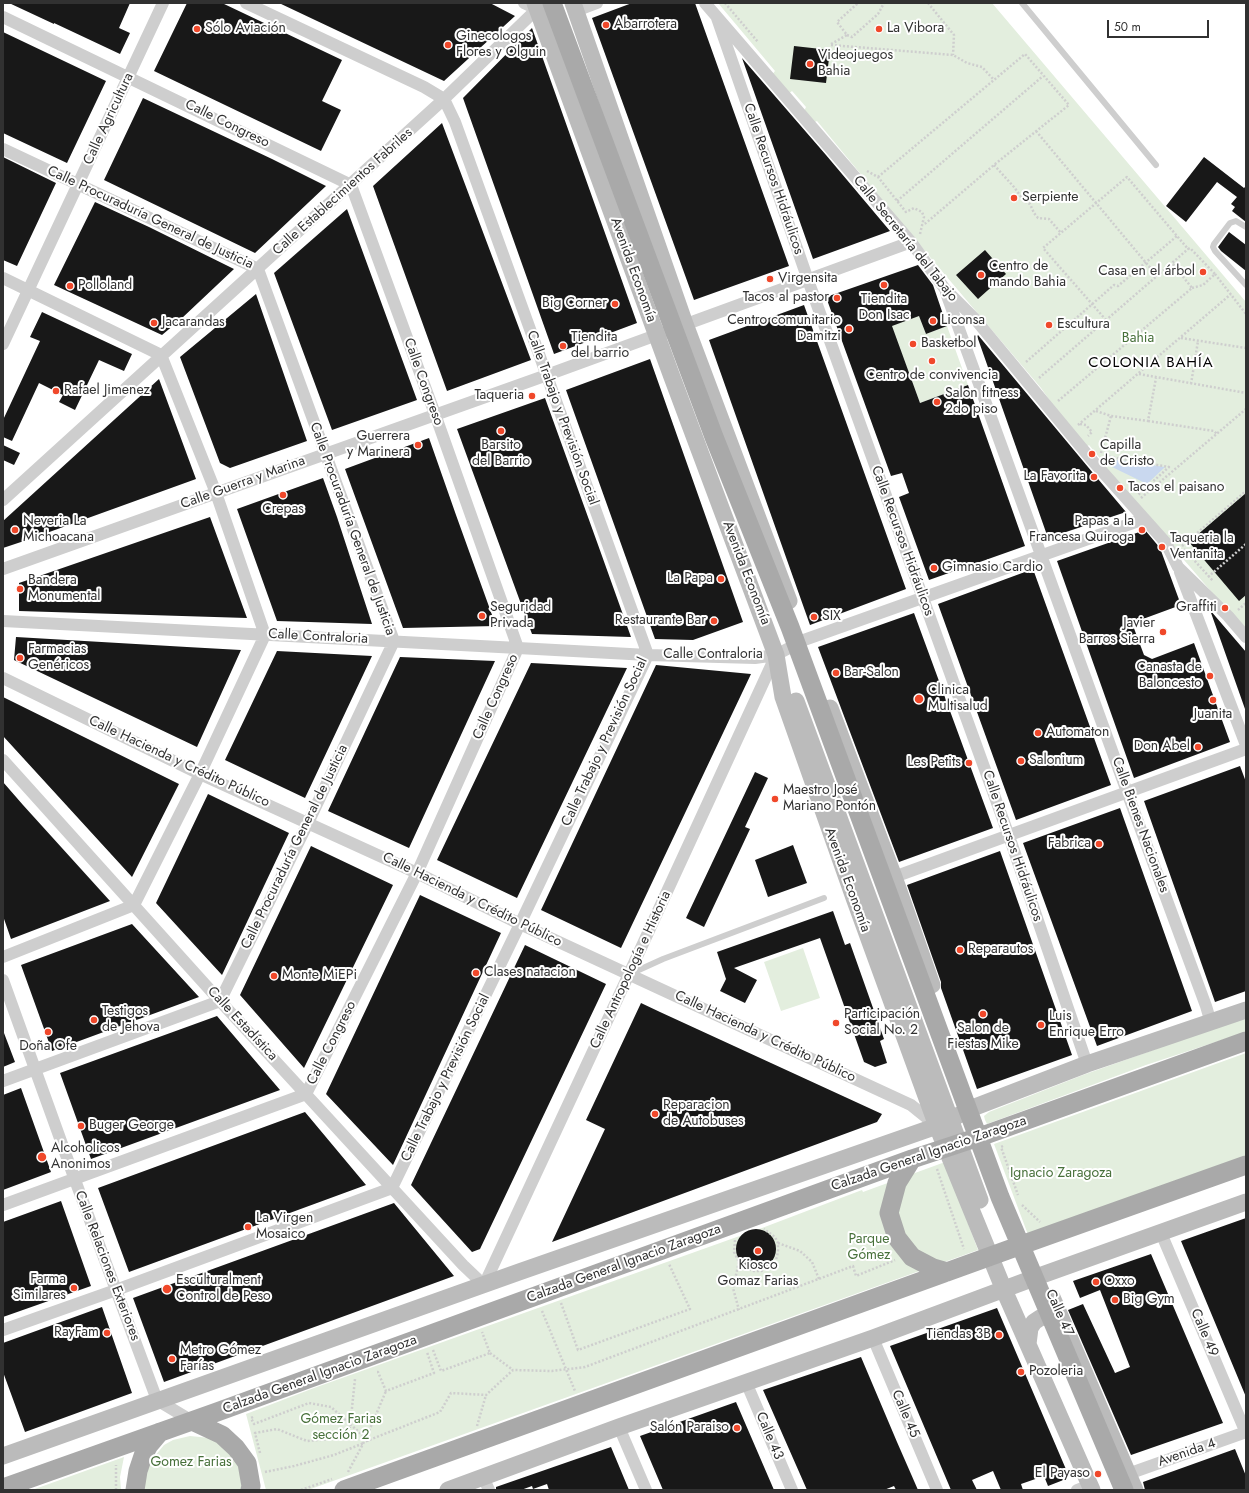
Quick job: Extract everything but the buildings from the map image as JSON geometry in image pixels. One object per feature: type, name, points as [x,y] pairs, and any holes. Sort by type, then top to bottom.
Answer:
[{"type":"main road","points":[[540,4],[579,40],[594,76],[661,280],[685,324]]},
{"type":"main road","points":[[540,4],[790,627],[1000,1197],[1126,1482]]},
{"type":"main road","name":"Avenida Economía","points":[[540,4],[656,334],[776,655],[783,697],[854,898],[946,1147]]},
{"type":"main road","points":[[574,7],[685,324],[894,877],[985,1135]]},
{"type":"main road","points":[[776,655],[790,686],[827,782],[981,1204],[1090,1489]]},
{"type":"main road","name":"Calzada General Ignacio Zaragoza","points":[[3,1456],[157,1400],[937,1126],[975,1107],[1087,1064],[1246,1010]]},
{"type":"main road","name":"Calzada General Ignacio Zaragoza","points":[[3,1488],[192,1421],[912,1159],[985,1135],[1246,1041]]},
{"type":"main road","points":[[916,1068],[931,1076],[939,1074],[948,1068],[955,1052]]},
{"type":"main road","name":"Calle 47","points":[[985,1135],[1027,1243],[1066,1328],[1126,1482],[1134,1490]]},
{"type":"main road","points":[[946,1147],[1004,1290],[1090,1489]]},
{"type":"main road","points":[[912,1159],[897,1183],[889,1213],[897,1238],[912,1257],[933,1268],[947,1272]]},
{"type":"main road","points":[[345,1482],[947,1272],[1246,1165]]},
{"type":"main road","points":[[448,1490],[486,1484],[619,1427],[873,1338],[1042,1275],[1246,1202]]},
{"type":"main road","points":[[1028,1344],[1030,1328],[1034,1322],[1040,1318],[1048,1316],[1055,1317],[1062,1321],[1066,1328]]},
{"type":"main road","points":[[192,1421],[222,1435],[236,1448],[247,1463],[251,1486],[250,1490]]},
{"type":"main road","points":[[135,1490],[138,1471],[143,1456],[149,1445],[160,1432]]},
{"type":"street","name":"Calle Agricultura","points":[[3,344],[163,3]]},
{"type":"street","points":[[246,3],[424,87],[444,99]]},
{"type":"street","points":[[574,7],[597,3]]},
{"type":"street","name":"Calle Secretaría del Tabajo","points":[[705,3],[911,242],[944,289],[975,319],[1091,459],[1166,543],[1178,567],[1228,616],[1246,637]]},
{"type":"street","name":"Calle Establecimientos Fabriles","points":[[3,500],[161,355],[351,185],[444,99],[540,4]]},
{"type":"street","name":"Calle Congreso","points":[[3,17],[351,185],[436,414],[518,648],[417,873],[306,1094],[75,1180],[3,1205]]},
{"type":"street","name":"Calle Recursos Hidráulicos","points":[[717,18],[808,280],[1009,836],[1087,1064]]},
{"type":"street","name":"Calle Trabajo y Previsión Social","points":[[392,1188],[648,655],[455,122],[444,99]]},
{"type":"street","name":"Calle Procuraduría General de Justicia","points":[[3,149],[258,269],[394,641],[308,823],[220,1001]]},
{"type":"street","name":"Calle Guerra y Marina","points":[[3,569],[547,375],[911,242]]},
{"type":"street","points":[[3,278],[29,289],[161,355],[216,493],[265,635],[200,774],[134,905],[3,957]]},
{"type":"street","name":"Calle Bienes Nacionales","points":[[944,289],[1127,792],[1204,998],[1211,1023]]},
{"type":"street","points":[[776,655],[804,640],[1042,556],[1144,518]]},
{"type":"street","points":[[1178,567],[1246,745]]},
{"type":"street","name":"Calle Contraloria","points":[[3,621],[648,655],[755,658],[776,655]]},
{"type":"street","name":"Calle Antropología e Historia","points":[[484,1285],[630,974],[776,655]]},
{"type":"street","name":"Calle Hacienda y Crédito Público","points":[[3,678],[200,774],[417,873],[520,924],[911,1105],[937,1126]]},
{"type":"street","points":[[894,877],[1246,749]]},
{"type":"street","name":"Calle Estadística","points":[[3,760],[220,1001],[463,1265],[484,1285]]},
{"type":"street","name":"Calle Relaciones Exteriores","points":[[3,980],[75,1180],[157,1400]]},
{"type":"street","points":[[3,1081],[220,1001]]},
{"type":"street","points":[[3,1330],[392,1188]]},
{"type":"street","name":"Calle 49","points":[[1161,1232],[1246,1432]]},
{"type":"street","name":"Calle 45","points":[[873,1338],[937,1490]]},
{"type":"street","name":"Calle 43","points":[[746,1382],[792,1490]]},
{"type":"street","points":[[157,1400],[192,1421]]},
{"type":"street","points":[[619,1427],[646,1490]]},
{"type":"street","name":"Avenida 4","points":[[1126,1482],[1246,1432]]},
{"type":"lane","points":[[1022,3],[1156,164]]},
{"type":"lane","points":[[1246,227],[1236,221],[1230,223],[1213,247],[1214,251],[1246,285]]},
{"type":"lane","points":[[630,974],[663,959],[824,898]]},
{"type":"path","points":[[858,3],[837,22],[847,35],[852,37],[878,14],[884,3]]},
{"type":"path","points":[[928,3],[954,35],[953,55]]},
{"type":"path","points":[[847,35],[831,45],[953,55],[967,63],[982,66],[994,80]]},
{"type":"path","points":[[1025,54],[1043,76],[1069,105],[994,165],[926,223],[922,225],[924,218],[922,212],[914,208],[906,212],[878,177],[1025,54]]},
{"type":"path","points":[[897,200],[1043,76]]},
{"type":"path","points":[[1036,131],[1097,202],[1157,276]]},
{"type":"path","points":[[994,165],[1014,187],[1024,201],[1030,204],[1038,218],[1049,219],[1061,233]]},
{"type":"path","points":[[1106,320],[1043,248],[1127,177],[1188,249],[1190,248],[1215,274],[1246,314]]},
{"type":"path","points":[[1024,364],[1114,285],[1118,286],[1177,236]]},
{"type":"path","points":[[1036,380],[1188,249]]},
{"type":"path","points":[[1172,263],[1192,288]]},
{"type":"path","points":[[1054,404],[1192,288],[1203,285],[1215,274]]},
{"type":"path","points":[[1076,426],[1139,374],[1231,294]]},
{"type":"path","points":[[1181,338],[1246,348]]},
{"type":"path","points":[[1191,384],[1198,341]]},
{"type":"path","points":[[1139,374],[1191,384],[1246,392]]},
{"type":"path","points":[[1148,421],[1156,378]]},
{"type":"path","points":[[1111,416],[1101,456],[1169,467],[1137,496],[1141,500],[1246,409]]},
{"type":"path","points":[[1096,410],[1111,416],[1214,431],[1217,434]]},
{"type":"path","points":[[1080,424],[1086,425]]},
{"type":"path","points":[[1182,546],[1246,491]]},
{"type":"path","points":[[1178,542],[1217,587]]},
{"type":"path","points":[[1208,577],[1246,544]]},
{"type":"path","points":[[1238,610],[1246,603]]},
{"type":"path","points":[[1234,606],[1242,614]]},
{"type":"path","points":[[1008,1144],[1001,1147],[1022,1206],[1041,1224]]},
{"type":"path","points":[[930,1171],[936,1168],[964,1249],[958,1251]]},
{"type":"path","points":[[738,1262],[754,1271],[761,1271],[774,1263],[777,1257],[778,1243],[775,1237],[762,1228],[767,1227]]},
{"type":"path","points":[[728,1242],[736,1240],[734,1252],[738,1262],[734,1288],[739,1310]]},
{"type":"path","points":[[778,1243],[800,1251],[812,1262],[819,1279]]},
{"type":"path","points":[[488,1328],[481,1330],[490,1353],[513,1370],[552,1371],[585,1367],[853,1266],[856,1276],[897,1259],[895,1258]]},
{"type":"path","points":[[554,1305],[561,1303],[578,1350],[623,1334],[690,1309],[669,1264],[676,1261]]},
{"type":"path","points":[[546,1308],[540,1309],[577,1395]]},
{"type":"path","points":[[386,1391],[434,1373],[426,1350],[432,1348],[441,1371],[490,1353]]},
{"type":"path","points":[[477,1426],[486,1395],[513,1370]]},
{"type":"path","points":[[345,1482],[386,1391],[378,1372],[373,1374]]},
{"type":"path","points":[[261,1459],[255,1433],[277,1428],[307,1441],[331,1439],[350,1428],[355,1379],[361,1377]]},
{"type":"path","points":[[265,1472],[334,1455],[440,1412],[451,1393],[486,1395]]},
{"type":"path","points":[[251,1418],[254,1424],[309,1403],[331,1407],[369,1440]]},
{"type":"path","points":[[110,1468],[117,1465],[116,1490]]},
{"type":"path","points":[[263,1466],[266,1478]]},
{"type":"green space","name":"Bahia","points":[[718,3],[992,3],[1246,302],[1246,632],[1104,467],[1104,463],[1089,445],[1084,449],[1041,388],[817,121],[815,122],[804,111],[806,107],[792,91],[787,95],[770,77],[775,71]]},
{"type":"green space","name":"Centro de convivencia","points":[[919,315],[926,334],[947,326],[968,385],[920,403],[891,325]]},
{"type":"green space","points":[[803,948],[820,998],[781,1011],[764,962]]},
{"type":"green space","points":[[1246,1017],[1246,1032],[1146,1065],[987,1124],[985,1120],[984,1116],[989,1112],[1083,1075]]},
{"type":"green space","name":"Ignacio Zaragoza","points":[[1246,1053],[1246,1160],[1030,1240],[994,1144]]},
{"type":"green space","name":"Gómez Farias sección 2","points":[[945,1162],[978,1250],[308,1490],[266,1490],[246,1414],[314,1388],[762,1228],[862,1190],[863,1192]]},
{"type":"green space","name":"Gomez Farias","points":[[190,1436],[210,1438],[227,1449],[237,1462],[242,1477],[242,1490],[145,1490],[144,1485],[150,1462],[164,1445],[173,1440]]},
{"type":"green space","points":[[124,1457],[120,1477],[121,1490],[32,1490]]},
{"type":"water","points":[[1103,458],[1165,467],[1147,484],[1110,466]]},
{"type":"place","name":"Abarrotera","points":[[606,25]]},
{"type":"place","name":"Sólo Aviación","points":[[197,29]]},
{"type":"place","name":"La Vibora","points":[[879,29]]},
{"type":"place","name":"Ginecologos Flores y Olguin","points":[[448,45]]},
{"type":"place","name":"Videojuegos Bahia","points":[[810,64]]},
{"type":"place","name":"Serpiente","points":[[1014,198]]},
{"type":"place","name":"Casa en el árbol","points":[[1203,272]]},
{"type":"place","name":"Centro de mando Bahia","points":[[981,275]]},
{"type":"place","name":"Virgensita","points":[[770,279]]},
{"type":"place","name":"Tiendita Don Isac","points":[[884,285]]},
{"type":"place","name":"Polloland","points":[[70,286]]},
{"type":"place","name":"Tacos al pastor","points":[[837,298]]},
{"type":"place","name":"Big Corner","points":[[615,304]]},
{"type":"place","name":"Liconsa","points":[[933,321]]},
{"type":"place","name":"Jacarandas","points":[[154,323]]},
{"type":"place","name":"Escultura","points":[[1049,325]]},
{"type":"place","name":"Centro comunitario Damitzi","points":[[849,329]]},
{"type":"place","name":"Basketbol","points":[[913,344]]},
{"type":"place","name":"Tiendita del barrio","points":[[563,346]]},
{"type":"place","name":"Centro de convivencia","points":[[932,361]]},
{"type":"place","name":"Rafael Jimenez","points":[[56,391]]},
{"type":"place","name":"Taqueria","points":[[532,396]]},
{"type":"place","name":"Salon fitness 2do piso","points":[[937,402]]},
{"type":"place","name":"Barsito del Barrio","points":[[501,431]]},
{"type":"place","name":"Guerrera y Marinera","points":[[418,445]]},
{"type":"place","name":"Capilla de Cristo","points":[[1092,454]]},
{"type":"place","name":"La Favorita","points":[[1094,477]]},
{"type":"place","name":"Tacos el paisano","points":[[1120,488]]},
{"type":"place","name":"Crepas","points":[[283,495]]},
{"type":"place","name":"Neveria La Michoacana","points":[[15,530]]},
{"type":"place","name":"Papas a la Francesa Quiroga","points":[[1142,530]]},
{"type":"place","name":"Taqueria la Ventanita","points":[[1162,547]]},
{"type":"place","name":"Gimnasio Cardio","points":[[934,568]]},
{"type":"place","name":"La Papa","points":[[721,579]]},
{"type":"place","name":"Bandera Monumental","points":[[20,589]]},
{"type":"place","name":"Graffiti","points":[[1225,608]]},
{"type":"place","name":"Seguridad Privada","points":[[482,616]]},
{"type":"place","name":"SIX","points":[[814,617]]},
{"type":"place","name":"Restaurante Bar","points":[[714,621]]},
{"type":"place","name":"Javier Barros Sierra","points":[[1163,632]]},
{"type":"place","name":"Farmacias Genéricos","points":[[20,658]]},
{"type":"place","name":"Bar-Salon","points":[[836,673]]},
{"type":"place","name":"Canasta de Baloncesto","points":[[1210,676]]},
{"type":"place","name":"Clinica Multisalud","points":[[919,699]]},
{"type":"place","name":"Juanita","points":[[1213,700]]},
{"type":"place","name":"Automaton","points":[[1038,733]]},
{"type":"place","name":"Don Abel","points":[[1198,747]]},
{"type":"place","name":"Salonium","points":[[1021,761]]},
{"type":"place","name":"Les Petits","points":[[969,763]]},
{"type":"place","name":"Maestro José Mariano Pontón","points":[[775,799]]},
{"type":"place","name":"Fabrica","points":[[1099,844]]},
{"type":"place","name":"Reparautos","points":[[960,950]]},
{"type":"place","name":"Clases natacion","points":[[476,973]]},
{"type":"place","name":"Monte MiEPi","points":[[274,976]]},
{"type":"place","name":"Salon de Fiestas Mike","points":[[983,1014]]},
{"type":"place","name":"Testigos de Jehova","points":[[94,1020]]},
{"type":"place","name":"Participación Social No. 2","points":[[836,1023]]},
{"type":"place","name":"Luis Enrique Erro","points":[[1041,1025]]},
{"type":"place","name":"Doña Ofe","points":[[48,1032]]},
{"type":"place","name":"Reparacion de Autobuses","points":[[655,1114]]},
{"type":"place","name":"Buger George","points":[[81,1126]]},
{"type":"place","name":"Alcoholicos Anonimos","points":[[42,1157]]},
{"type":"place","name":"La Virgen Mosaico","points":[[248,1227]]},
{"type":"place","name":"Kiosco Gomaz Farias","points":[[758,1251]]},
{"type":"place","name":"Oxxo","points":[[1096,1282]]},
{"type":"place","name":"Farma Similares","points":[[74,1288]]},
{"type":"place","name":"Esculturalment Control de Peso","points":[[167,1289]]},
{"type":"place","name":"Big Gym","points":[[1115,1300]]},
{"type":"place","name":"RayFam","points":[[107,1333]]},
{"type":"place","name":"Tiendas 3B","points":[[999,1335]]},
{"type":"place","name":"Metro Gómez Farías","points":[[172,1359]]},
{"type":"place","name":"Pozoleria","points":[[1021,1372]]},
{"type":"place","name":"Salón Paraiso","points":[[737,1428]]},
{"type":"place","name":"El Payaso","points":[[1098,1474]]},
{"type":"district","name":"COLONIA BAHÍA","points":[[1151,363]]},
{"type":"park label","name":"Parque Gómez","points":[[869,1248]]}]
